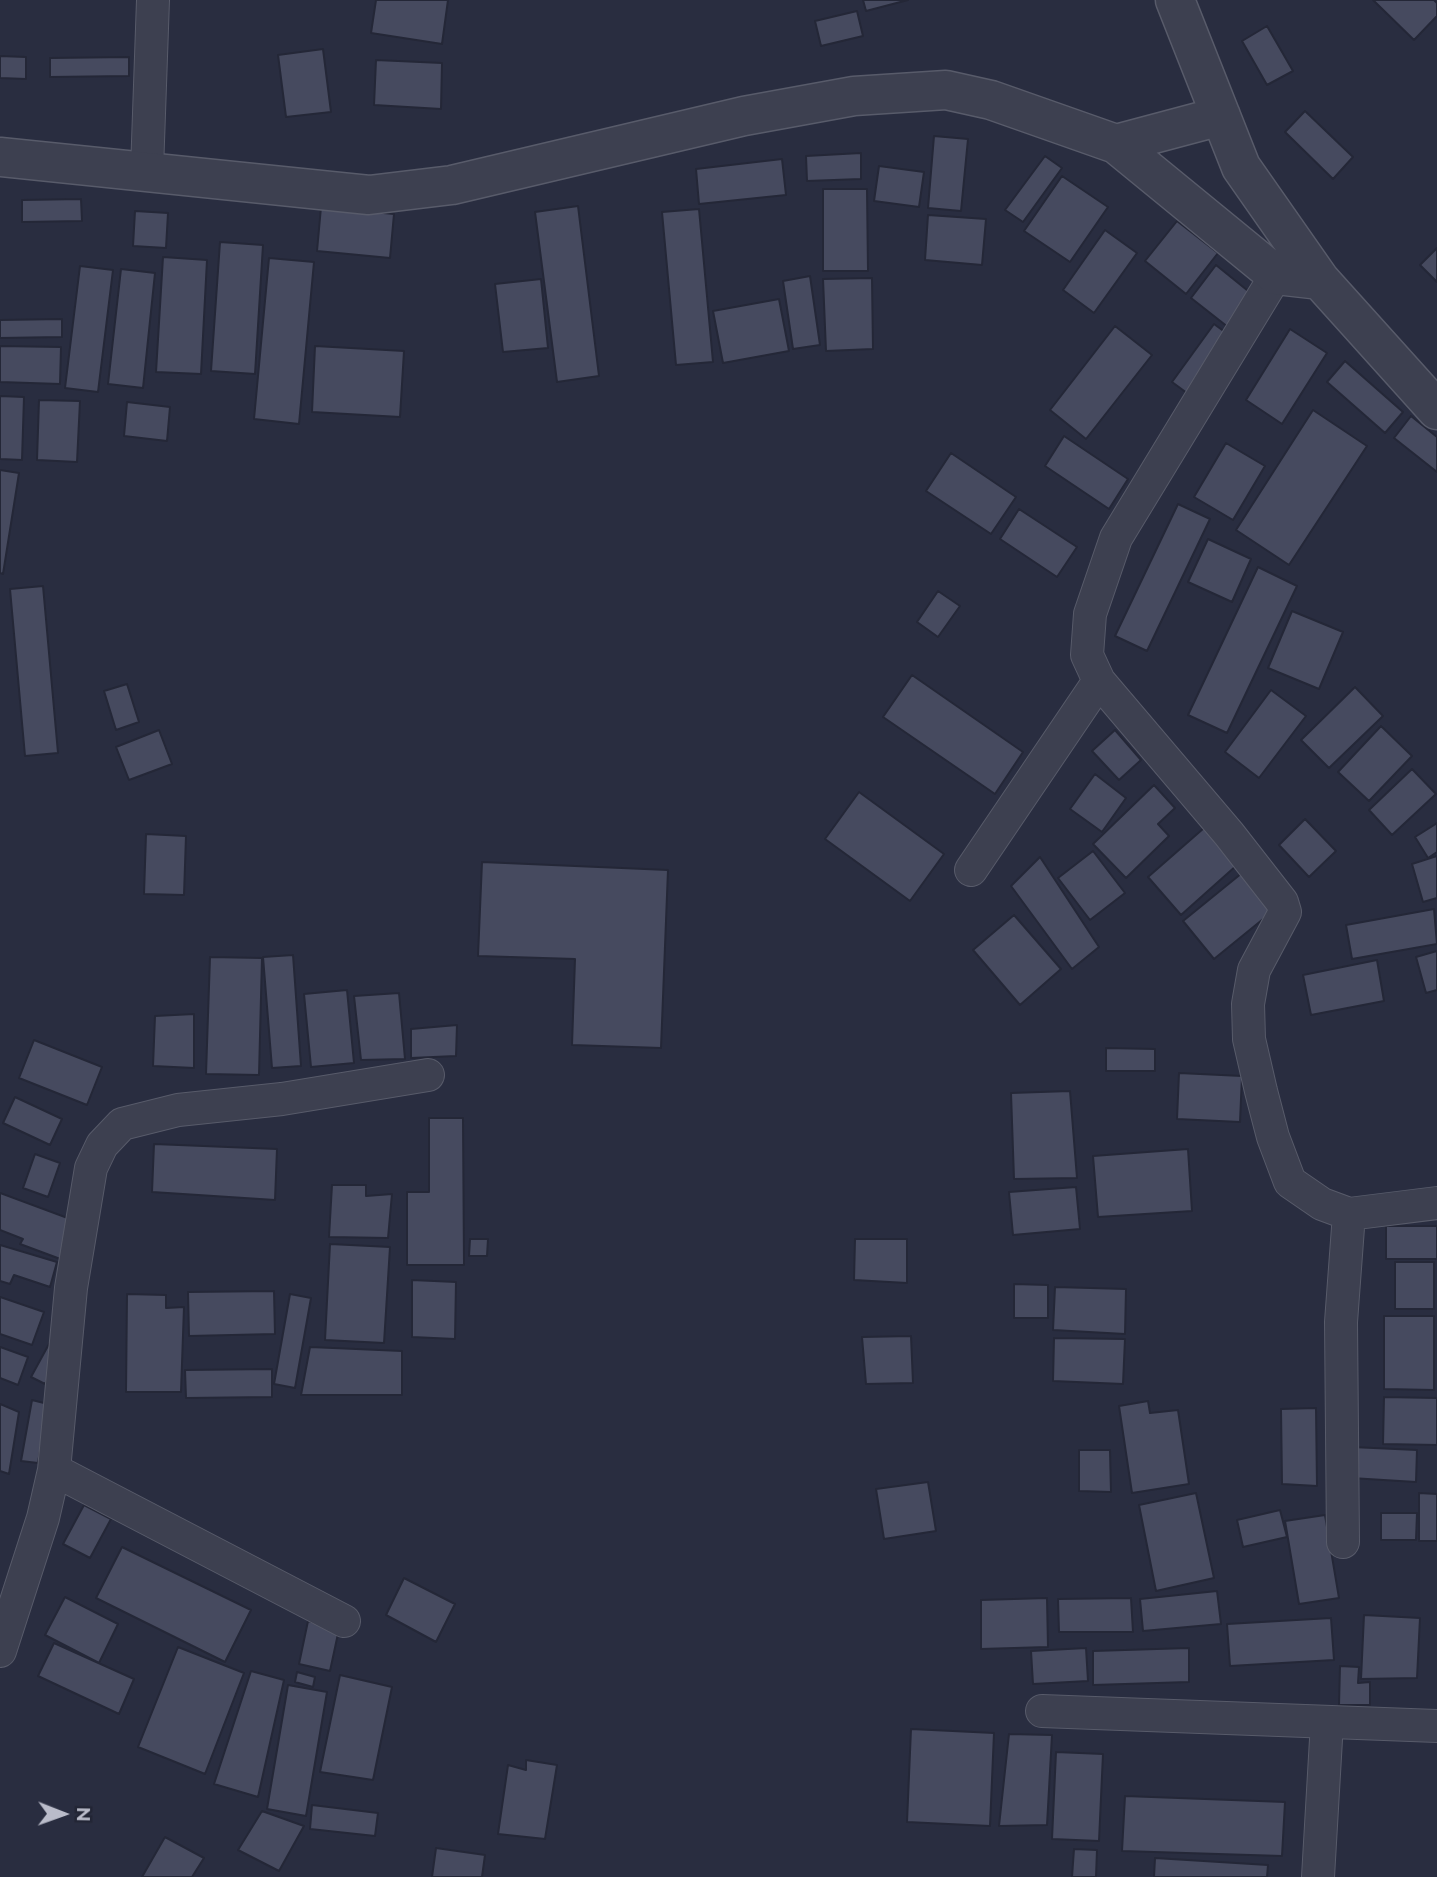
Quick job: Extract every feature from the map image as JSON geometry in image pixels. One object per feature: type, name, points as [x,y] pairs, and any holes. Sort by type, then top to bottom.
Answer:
[{"type":"street","points":[[148,170],[153,0]]},
{"type":"street","points":[[1186,7],[1221,116],[1241,167],[1320,280],[1437,410]]},
{"type":"street","points":[[0,157],[148,170],[369,195],[452,185],[744,116],[840,99],[946,90],[991,100],[1116,144],[1276,275],[1320,280]]},
{"type":"street","points":[[1116,144],[1221,116]]},
{"type":"street","points":[[1276,275],[1115,538],[1090,614],[1087,655],[1099,681],[1235,841],[1282,902],[1284,912],[1254,970],[1248,1004],[1250,1039],[1258,1078],[1273,1137],[1290,1182],[1322,1204],[1349,1214],[1437,1203]]},
{"type":"street","points":[[971,870],[1099,681]]},
{"type":"street","points":[[0,1651],[43,1518],[54,1470],[71,1288],[91,1168],[102,1145],[122,1124],[178,1110],[282,1099],[428,1075]]},
{"type":"street","points":[[1343,1542],[1341,1322],[1349,1214]]},
{"type":"street","points":[[54,1470],[344,1621]]},
{"type":"street","points":[[1042,1711],[1437,1726]]},
{"type":"street","points":[[1318,1877],[1326,1722]]},
{"type":"building","points":[[376,0],[448,0],[442,44],[371,33]]},
{"type":"building","points":[[863,0],[908,0],[866,11]]},
{"type":"building","points":[[1373,0],[1434,0],[1437,3],[1437,16],[1414,40]]},
{"type":"building","points":[[857,11],[863,36],[821,46],[815,21]]},
{"type":"building","points":[[1267,26],[1293,71],[1267,85],[1242,41]]},
{"type":"building","points":[[323,49],[331,112],[286,117],[278,55]]},
{"type":"building","points":[[0,56],[26,57],[26,79],[0,78]]},
{"type":"building","points":[[129,57],[129,76],[50,77],[50,58]]},
{"type":"building","points":[[376,60],[442,63],[441,109],[374,105]]},
{"type":"building","points":[[1305,111],[1353,157],[1333,179],[1285,132]]},
{"type":"building","points":[[934,136],[968,139],[961,211],[928,208]]},
{"type":"building","points":[[861,153],[861,179],[807,181],[806,156]]},
{"type":"building","points":[[1045,156],[1062,168],[1023,222],[1005,210]]},
{"type":"building","points":[[782,159],[786,195],[699,204],[696,169]]},
{"type":"building","points":[[879,166],[924,172],[919,207],[874,201]]},
{"type":"building","points":[[1062,176],[1108,207],[1070,262],[1024,231]]},
{"type":"building","points":[[823,189],[867,189],[868,271],[823,271]]},
{"type":"building","points":[[81,199],[82,221],[22,222],[22,200]]},
{"type":"building","points":[[578,206],[599,376],[557,382],[535,212]]},
{"type":"building","points":[[321,207],[394,214],[390,258],[317,251]]},
{"type":"building","points":[[699,209],[713,362],[676,365],[662,212]]},
{"type":"building","points":[[135,211],[168,213],[166,248],[133,246]]},
{"type":"building","points":[[928,215],[986,219],[982,265],[925,260]]},
{"type":"building","points":[[1177,221],[1218,253],[1186,294],[1145,261]]},
{"type":"building","points":[[1105,230],[1137,253],[1094,313],[1063,290]]},
{"type":"building","points":[[220,242],[263,245],[255,374],[211,371]]},
{"type":"building","points":[[1437,248],[1437,282],[1420,265]]},
{"type":"building","points":[[163,257],[207,260],[201,374],[156,372]]},
{"type":"building","points":[[269,258],[314,262],[299,424],[254,419]]},
{"type":"building","points":[[1216,265],[1258,299],[1233,331],[1191,298]]},
{"type":"building","points":[[80,266],[113,270],[98,392],[65,388]]},
{"type":"building","points":[[121,269],[155,273],[143,388],[108,384]]},
{"type":"building","points":[[810,276],[820,345],[793,349],[783,281]]},
{"type":"building","points":[[872,278],[873,349],[826,351],[823,279]]},
{"type":"building","points":[[541,279],[548,348],[503,352],[495,284]]},
{"type":"building","points":[[779,299],[789,351],[723,363],[713,311]]},
{"type":"building","points":[[62,319],[62,337],[0,338],[0,320]]},
{"type":"building","points":[[1214,324],[1233,338],[1191,396],[1172,382]]},
{"type":"building","points":[[1115,326],[1152,355],[1086,439],[1050,410]]},
{"type":"building","points":[[1290,329],[1327,353],[1282,424],[1246,400]]},
{"type":"building","points":[[0,346],[61,347],[60,384],[0,382]]},
{"type":"building","points":[[315,346],[404,351],[400,417],[312,412]]},
{"type":"building","points":[[1345,361],[1403,412],[1385,433],[1327,382]]},
{"type":"building","points":[[0,396],[24,397],[22,460],[0,459]]},
{"type":"building","points":[[39,400],[80,401],[77,462],[37,460]]},
{"type":"building","points":[[127,402],[170,407],[167,441],[124,436]]},
{"type":"building","points":[[1313,410],[1367,446],[1289,565],[1236,530]]},
{"type":"building","points":[[1411,416],[1437,437],[1437,472],[1394,438]]},
{"type":"building","points":[[1064,436],[1128,479],[1109,509],[1045,466]]},
{"type":"building","points":[[1226,443],[1265,466],[1233,520],[1194,497]]},
{"type":"building","points":[[951,453],[1016,497],[991,534],[926,491]]},
{"type":"building","points":[[0,470],[19,473],[3,574],[0,573]]},
{"type":"building","points":[[1178,504],[1210,519],[1147,651],[1115,636]]},
{"type":"building","points":[[1019,509],[1077,547],[1057,577],[1000,539]]},
{"type":"building","points":[[1208,539],[1251,559],[1232,602],[1188,582]]},
{"type":"building","points":[[1258,567],[1297,586],[1227,733],[1188,715]]},
{"type":"building","points":[[43,586],[58,753],[25,756],[10,589]]},
{"type":"building","points":[[938,591],[960,606],[938,637],[917,622]]},
{"type":"building","points":[[1292,611],[1343,632],[1319,689],[1268,668]]},
{"type":"building","points":[[912,675],[1023,752],[995,794],[883,717]]},
{"type":"building","points":[[127,684],[139,722],[116,730],[104,691]]},
{"type":"building","points":[[1355,687],[1383,716],[1329,768],[1301,740]]},
{"type":"building","points":[[1271,690],[1306,716],[1259,778],[1225,752]]},
{"type":"building","points":[[1381,726],[1412,756],[1369,801],[1338,772]]},
{"type":"building","points":[[159,730],[172,764],[129,780],[116,747]]},
{"type":"building","points":[[1115,730],[1141,760],[1119,780],[1092,751]]},
{"type":"building","points":[[1412,769],[1436,794],[1392,835],[1369,810]]},
{"type":"building","points":[[1095,774],[1126,798],[1102,832],[1070,809]]},
{"type":"building","points":[[1154,785],[1175,808],[1158,824],[1169,836],[1126,878],[1093,844]]},
{"type":"building","points":[[859,792],[944,854],[910,901],[825,839]]},
{"type":"building","points":[[1305,819],[1336,851],[1309,877],[1279,845]]},
{"type":"building","points":[[1437,823],[1437,852],[1428,858],[1415,837]]},
{"type":"building","points":[[1204,828],[1237,865],[1181,915],[1148,877]]},
{"type":"building","points":[[146,834],[186,836],[184,895],[144,894]]},
{"type":"building","points":[[1093,851],[1125,893],[1090,920],[1058,878]]},
{"type":"building","points":[[1437,856],[1437,898],[1423,902],[1412,864]]},
{"type":"building","points":[[1040,857],[1099,947],[1072,969],[1011,886]]},
{"type":"building","points":[[482,862],[668,870],[661,1048],[572,1045],[575,959],[478,956]]},
{"type":"building","points":[[1242,873],[1273,911],[1214,959],[1183,921]]},
{"type":"building","points":[[1434,909],[1437,944],[1352,959],[1346,925]]},
{"type":"building","points":[[1014,915],[1061,969],[1020,1005],[973,950]]},
{"type":"building","points":[[1437,951],[1437,990],[1426,993],[1416,957]]},
{"type":"building","points":[[293,955],[301,1066],[272,1068],[263,957]]},
{"type":"building","points":[[210,957],[262,958],[259,1075],[206,1074]]},
{"type":"building","points":[[1377,960],[1384,1001],[1311,1015],[1303,975]]},
{"type":"building","points":[[347,990],[354,1063],[311,1067],[304,994]]},
{"type":"building","points":[[399,993],[405,1059],[361,1060],[354,996]]},
{"type":"building","points":[[194,1014],[194,1068],[153,1066],[155,1016]]},
{"type":"building","points":[[457,1025],[456,1056],[411,1058],[411,1029]]},
{"type":"building","points":[[34,1040],[102,1067],[87,1105],[19,1078]]},
{"type":"building","points":[[1106,1048],[1155,1049],[1155,1071],[1106,1071]]},
{"type":"building","points":[[1179,1073],[1242,1076],[1240,1122],[1177,1119]]},
{"type":"building","points":[[1070,1091],[1077,1178],[1014,1179],[1011,1093]]},
{"type":"building","points":[[15,1097],[62,1119],[50,1145],[3,1123]]},
{"type":"building","points":[[429,1118],[463,1118],[464,1265],[407,1265],[407,1192],[429,1192]]},
{"type":"building","points":[[154,1144],[277,1149],[275,1200],[152,1192]]},
{"type":"building","points":[[1188,1149],[1192,1211],[1098,1217],[1093,1156]]},
{"type":"building","points":[[35,1154],[60,1163],[48,1197],[23,1188]]},
{"type":"building","points":[[332,1185],[366,1185],[366,1196],[392,1194],[388,1238],[329,1237]]},
{"type":"building","points":[[1076,1187],[1080,1229],[1013,1235],[1009,1192]]},
{"type":"building","points":[[0,1193],[73,1220],[63,1260],[20,1244],[23,1239],[0,1230]]},
{"type":"building","points":[[1386,1226],[1437,1226],[1437,1259],[1386,1259]]},
{"type":"building","points":[[470,1239],[488,1239],[487,1256],[469,1256]]},
{"type":"building","points":[[855,1239],[907,1239],[907,1283],[854,1280]]},
{"type":"building","points":[[330,1244],[390,1247],[384,1343],[325,1340]]},
{"type":"building","points":[[0,1245],[57,1262],[50,1287],[14,1275],[10,1284],[0,1281]]},
{"type":"building","points":[[1395,1262],[1434,1262],[1434,1309],[1395,1309]]},
{"type":"building","points":[[412,1280],[456,1282],[455,1339],[412,1337]]},
{"type":"building","points":[[1014,1284],[1048,1285],[1048,1318],[1014,1318]]},
{"type":"building","points":[[1055,1287],[1126,1289],[1125,1334],[1053,1330]]},
{"type":"building","points":[[274,1291],[275,1334],[189,1336],[188,1292]]},
{"type":"building","points":[[127,1294],[166,1295],[166,1308],[184,1307],[181,1392],[126,1392]]},
{"type":"building","points":[[290,1294],[311,1298],[295,1388],[274,1384]]},
{"type":"building","points":[[0,1297],[44,1312],[32,1345],[0,1334]]},
{"type":"building","points":[[1384,1316],[1434,1316],[1434,1390],[1384,1389]]},
{"type":"building","points":[[911,1336],[913,1383],[866,1384],[862,1337]]},
{"type":"building","points":[[1054,1338],[1125,1339],[1123,1384],[1053,1381]]},
{"type":"building","points":[[49,1344],[62,1351],[45,1384],[31,1377]]},
{"type":"building","points":[[0,1347],[28,1357],[18,1385],[0,1378]]},
{"type":"building","points":[[310,1347],[402,1351],[402,1395],[301,1395]]},
{"type":"building","points":[[272,1369],[272,1397],[186,1398],[185,1370]]},
{"type":"building","points":[[1384,1397],[1437,1398],[1437,1445],[1383,1444]]},
{"type":"building","points":[[32,1400],[48,1404],[38,1463],[21,1461]]},
{"type":"building","points":[[1148,1401],[1150,1413],[1178,1410],[1189,1484],[1132,1493],[1119,1406]]},
{"type":"building","points":[[0,1404],[19,1412],[9,1474],[0,1471]]},
{"type":"building","points":[[1316,1408],[1317,1486],[1282,1484],[1281,1409]]},
{"type":"building","points":[[1352,1447],[1417,1450],[1416,1482],[1351,1478]]},
{"type":"building","points":[[1079,1450],[1110,1450],[1111,1492],[1079,1491]]},
{"type":"building","points":[[928,1482],[936,1531],[884,1539],[876,1489]]},
{"type":"building","points":[[1196,1493],[1214,1578],[1156,1591],[1139,1505]]},
{"type":"building","points":[[1419,1493],[1437,1494],[1437,1541],[1419,1541]]},
{"type":"building","points":[[84,1505],[111,1519],[90,1558],[63,1544]]},
{"type":"building","points":[[1280,1510],[1287,1537],[1243,1547],[1237,1520]]},
{"type":"building","points":[[1381,1513],[1417,1513],[1416,1540],[1381,1540]]},
{"type":"building","points":[[1325,1515],[1339,1598],[1299,1604],[1285,1521]]},
{"type":"building","points":[[122,1547],[251,1610],[225,1662],[96,1598]]},
{"type":"building","points":[[404,1578],[455,1604],[436,1642],[386,1615]]},
{"type":"building","points":[[1217,1591],[1221,1624],[1143,1631],[1140,1599]]},
{"type":"building","points":[[65,1597],[118,1624],[99,1663],[45,1635]]},
{"type":"building","points":[[1047,1598],[1048,1647],[981,1649],[981,1600]]},
{"type":"building","points":[[1131,1598],[1133,1632],[1059,1632],[1058,1599]]},
{"type":"building","points":[[1364,1615],[1420,1618],[1417,1678],[1361,1679]]},
{"type":"building","points":[[1331,1618],[1334,1660],[1230,1666],[1227,1624]]},
{"type":"building","points":[[308,1621],[339,1629],[330,1671],[299,1664]]},
{"type":"building","points":[[54,1643],[134,1679],[119,1714],[38,1676]]},
{"type":"building","points":[[178,1647],[244,1673],[205,1774],[138,1747]]},
{"type":"building","points":[[1086,1648],[1088,1681],[1033,1684],[1031,1651]]},
{"type":"building","points":[[1189,1648],[1189,1682],[1093,1685],[1093,1651]]},
{"type":"building","points":[[1340,1666],[1359,1667],[1358,1683],[1370,1682],[1370,1705],[1339,1705]]},
{"type":"building","points":[[251,1671],[284,1680],[258,1797],[214,1784]]},
{"type":"building","points":[[297,1672],[315,1677],[313,1687],[295,1682]]},
{"type":"building","points":[[340,1675],[392,1687],[373,1780],[320,1772]]},
{"type":"building","points":[[288,1685],[327,1692],[306,1816],[267,1809]]},
{"type":"building","points":[[911,1729],[994,1733],[990,1826],[907,1822]]},
{"type":"building","points":[[1009,1734],[1052,1735],[1047,1825],[999,1826]]},
{"type":"building","points":[[1056,1752],[1103,1754],[1099,1841],[1052,1839]]},
{"type":"building","points":[[526,1760],[557,1765],[545,1839],[498,1834],[508,1765],[526,1770]]},
{"type":"building","points":[[1125,1796],[1285,1802],[1282,1856],[1122,1851]]},
{"type":"building","points":[[312,1805],[378,1813],[375,1836],[310,1829]]},
{"type":"building","points":[[262,1811],[304,1826],[279,1871],[238,1850]]},
{"type":"building","points":[[165,1837],[204,1858],[192,1877],[142,1877]]},
{"type":"building","points":[[436,1848],[485,1855],[482,1877],[432,1877]]},
{"type":"building","points":[[1074,1849],[1097,1850],[1096,1877],[1072,1877]]},
{"type":"building","points":[[1155,1858],[1268,1865],[1267,1877],[1154,1877]]}]
